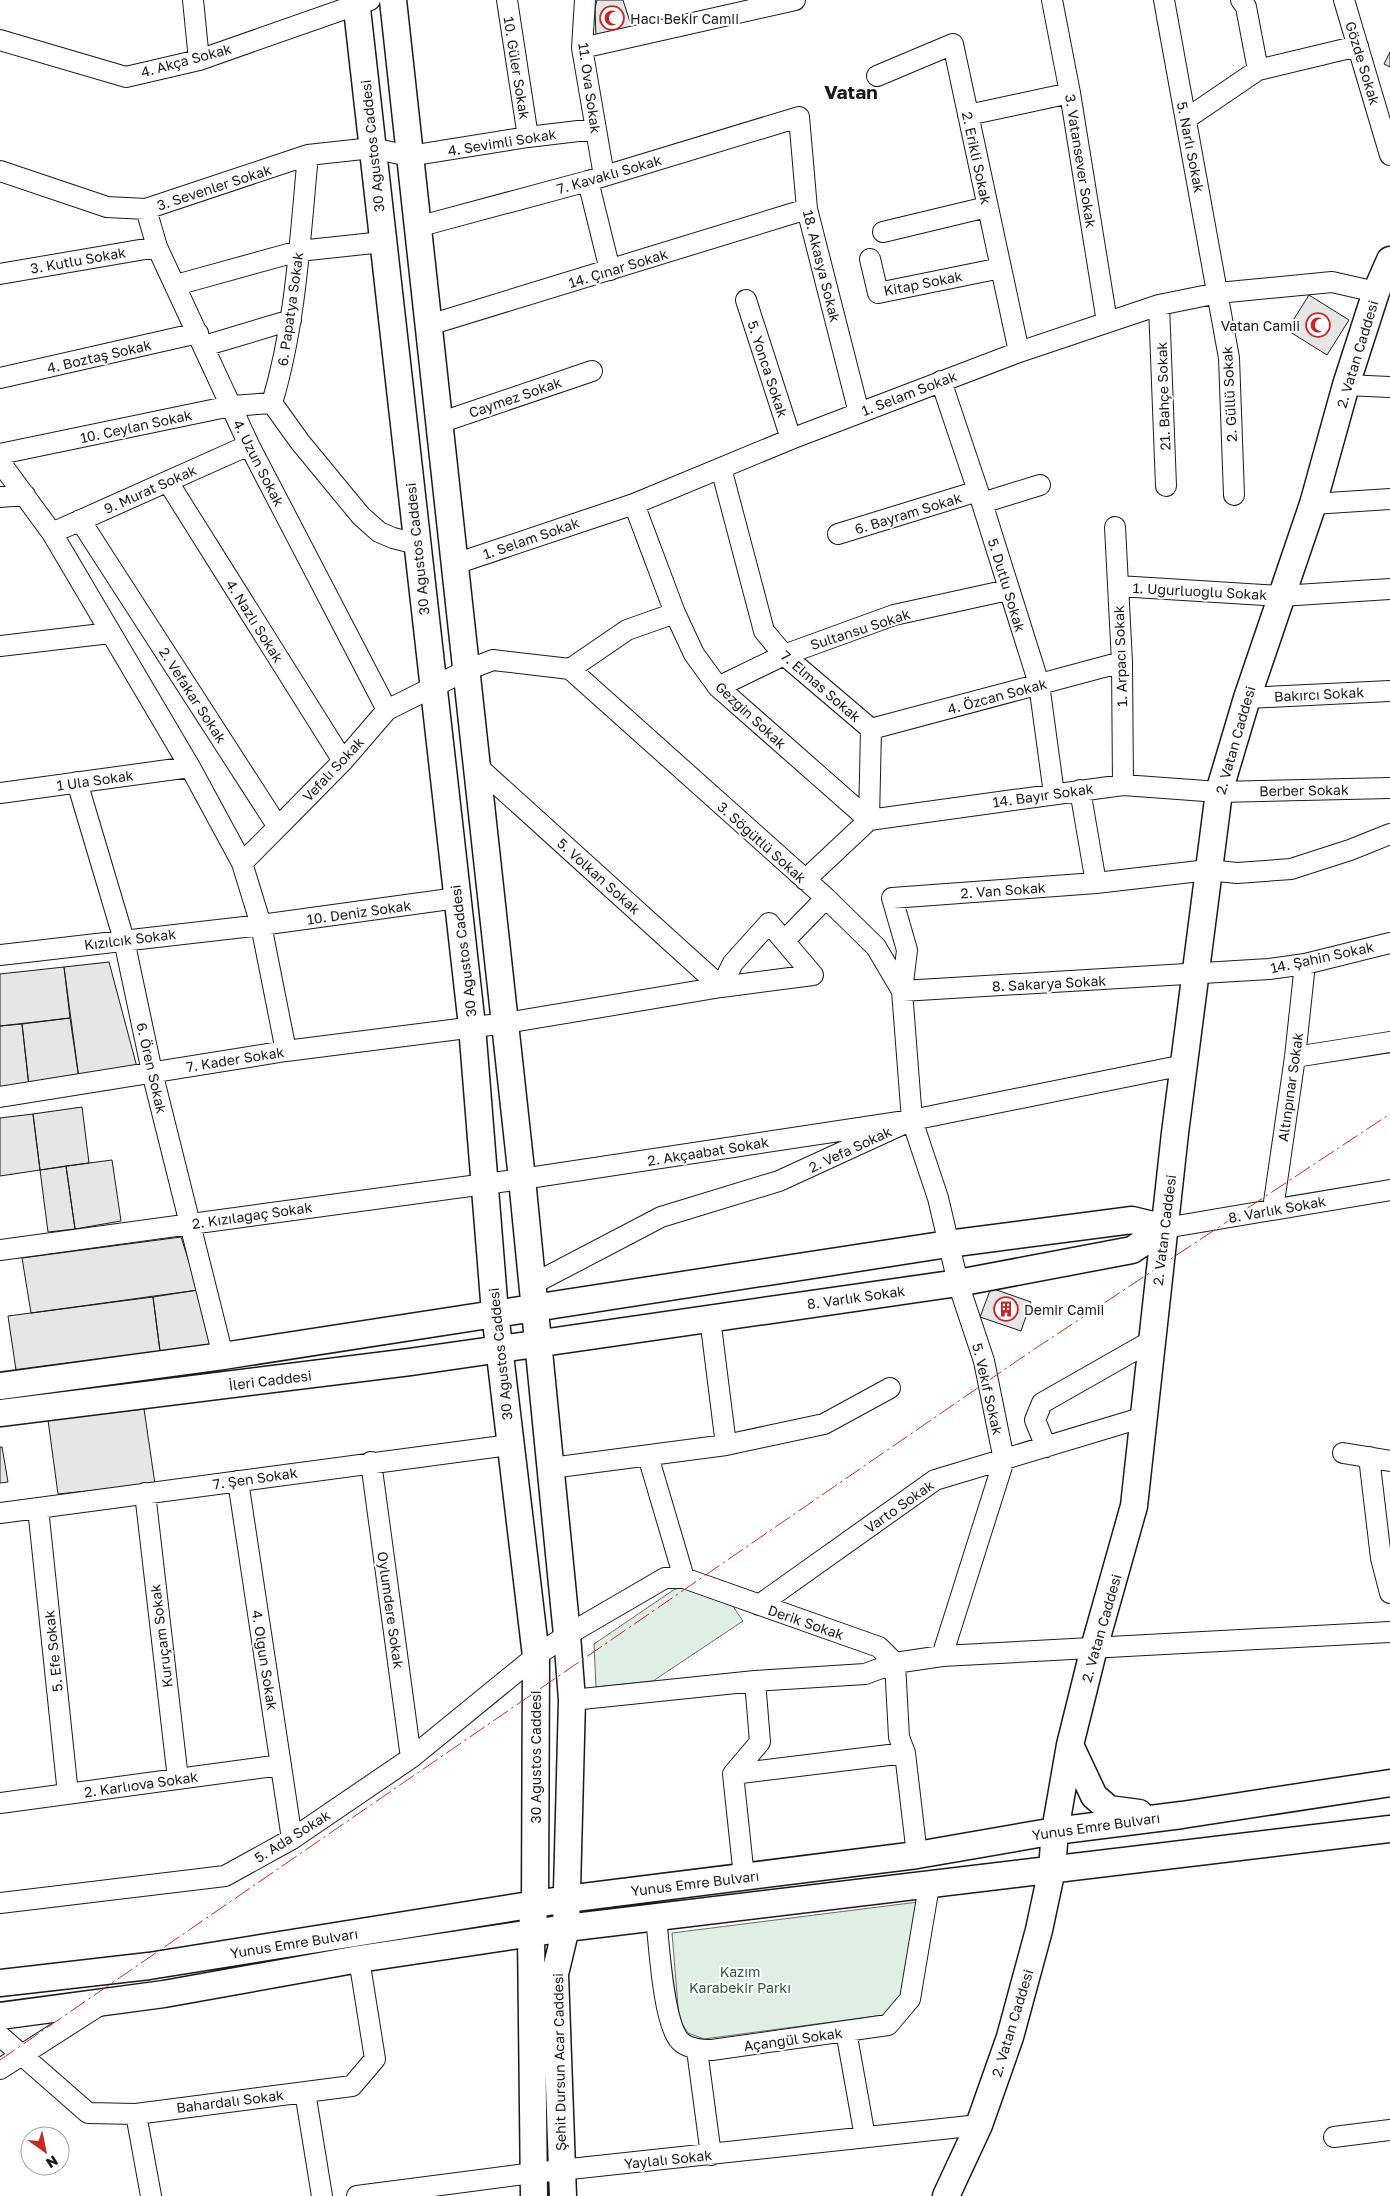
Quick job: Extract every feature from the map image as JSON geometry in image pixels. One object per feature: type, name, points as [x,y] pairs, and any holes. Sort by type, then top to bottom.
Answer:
[{"type":"main road","name":"30 Ağustos Caddesi","points":[[392,0],[506,1023],[503,1181],[495,1313],[536,1656],[535,1904],[531,1934]]},
{"type":"main road","name":"30 Ağustos Caddesi","points":[[361,1],[372,148],[472,1026],[503,1181],[534,1296],[572,1700],[567,1900]]},
{"type":"main road","name":"2. Vatan Caddesi","points":[[946,2196],[979,2125],[1010,2037],[1039,1930],[1052,1869],[1055,1831],[1070,1745],[1094,1648],[1134,1506],[1151,1341],[1219,792],[1247,698],[1313,504],[1346,385],[1376,292],[1389,259]]},
{"type":"main road","name":"8. Varlık Sokak","points":[[534,1296],[1132,1220],[1165,1228]]},
{"type":"main road","name":"8. Varlık Sokak","points":[[539,1343],[958,1283],[1132,1250],[1165,1228]]},
{"type":"main road","points":[[0,1386],[223,1356],[495,1313],[534,1296]]},
{"type":"main road","name":"İleri Caddesi","points":[[0,1414],[498,1350],[539,1343]]},
{"type":"main road","points":[[1070,1745],[1094,1796],[1109,1809],[1139,1813],[1182,1815]]},
{"type":"main road","name":"Yunus Emre Bulvarı","points":[[0,1983],[149,1966],[535,1904],[917,1855],[1055,1831],[1182,1815],[1390,1783]]},
{"type":"main road","name":"Yunus Emre Bulvarı","points":[[0,2016],[164,1994],[359,1959],[566,1928],[930,1886],[1052,1869],[1390,1829]]},
{"type":"main road","name":"Şehit Dursun Acar Caddesi","points":[[563,2196],[555,1974],[566,1928],[567,1900]]},
{"type":"main road","name":"Şehit Dursun Acar Caddesi","points":[[531,1934],[533,2184]]},
{"type":"street","points":[[193,0],[199,60]]},
{"type":"street","name":"10. Güler Sokak","points":[[507,0],[528,136]]},
{"type":"street","name":"11. Ova Sokak","points":[[585,0],[582,48],[595,129],[596,178],[610,270]]},
{"type":"street","points":[[582,48],[795,0]]},
{"type":"street","name":"3. Vatansever Sokak","points":[[1052,0],[1070,92],[1107,322]]},
{"type":"street","name":"5. Narlı Sokak","points":[[1164,0],[1218,293]]},
{"type":"street","points":[[1241,0],[1246,7],[1258,70]]},
{"type":"street","name":"Gözde Sokak","points":[[1344,0],[1390,155]]},
{"type":"street","name":"4. Akça Sokak","points":[[0,40],[126,77],[199,60],[361,1]]},
{"type":"street","name":"2. Erikli Sokak","points":[[877,76],[953,44],[1019,352]]},
{"type":"street","points":[[1186,118],[1258,70],[1358,46]]},
{"type":"street","points":[[968,115],[1070,92]]},
{"type":"street","name":"7. Kavaklı Sokak","points":[[417,227],[596,178],[799,117]]},
{"type":"street","name":"18. Akasya Sokak","points":[[799,117],[807,209],[859,413]]},
{"type":"street","name":"4. Sevimli Sokak","points":[[410,156],[528,136],[595,129]]},
{"type":"street","name":"3. Sevenler Sokak","points":[[0,170],[107,207],[146,209],[308,155],[372,148],[410,156]]},
{"type":"street","name":"6. Papatya Sokak","points":[[272,403],[284,365],[291,320],[308,155]]},
{"type":"street","points":[[883,232],[988,207]]},
{"type":"street","name":"4. Uzun Sokak","points":[[146,209],[157,247],[249,445],[387,710]]},
{"type":"street","name":"14. Çınar Sokak","points":[[428,325],[807,209]]},
{"type":"street","points":[[176,285],[299,251],[383,242]]},
{"type":"street","name":"3. Kutlu Sokak","points":[[0,274],[157,247]]},
{"type":"street","name":"Kitap Sokak","points":[[870,259],[878,293],[1001,268]]},
{"type":"street","name":"1. Selam Sokak","points":[[455,564],[634,504],[791,438],[941,380],[1159,305],[1218,293],[1332,282],[1376,292]]},
{"type":"street","name":"2. Güllü Sokak","points":[[1218,293],[1229,358],[1234,495]]},
{"type":"street","name":"5. Yonca Sokak","points":[[746,300],[791,438]]},
{"type":"street","name":"21. Bahçe Sokak","points":[[1159,305],[1166,486]]},
{"type":"street","name":"4. Boztaş Sokak","points":[[0,378],[291,320]]},
{"type":"street","name":"Caymez Sokak","points":[[439,423],[592,371]]},
{"type":"street","name":"5. Dutlu Sokak","points":[[941,380],[1039,684],[1054,794]]},
{"type":"street","points":[[1346,385],[1390,387]]},
{"type":"street","points":[[272,403],[300,442],[361,516],[379,532],[393,538],[417,544]]},
{"type":"street","name":"10. Ceylan Sokak","points":[[0,454],[231,406],[272,403]]},
{"type":"street","name":"9. Murat Sokak","points":[[52,533],[249,445]]},
{"type":"street","points":[[0,462],[52,533],[190,767],[242,863],[261,925],[286,1051]]},
{"type":"street","name":"7. Elmas Sokak","points":[[721,468],[764,631],[784,655],[871,730],[869,820]]},
{"type":"street","name":"4. Nazlı Sokak","points":[[168,482],[343,761]]},
{"type":"street","name":"6. Bayram Sokak","points":[[838,534],[980,497],[1040,486]]},
{"type":"street","points":[[0,497],[24,495]]},
{"type":"street","points":[[1313,504],[1390,499]]},
{"type":"street","name":"Gezgin Sokak","points":[[634,504],[675,613],[694,654],[718,686],[869,820]]},
{"type":"street","name":"2. Vefakar Sokak","points":[[80,520],[278,826]]},
{"type":"street","name":"1. Arpacı Sokak","points":[[1115,527],[1122,662],[1123,785]]},
{"type":"street","name":"1. Uğurluoğlu Sokak","points":[[1118,586],[1281,596],[1390,589]]},
{"type":"street","name":"Sultansu Sokak","points":[[718,686],[784,655],[894,615],[1008,590]]},
{"type":"street","points":[[387,710],[433,686],[493,660],[570,669],[627,630],[675,613]]},
{"type":"street","points":[[0,646],[110,633]]},
{"type":"street","name":"4. Özcan Sokak","points":[[871,730],[1122,662]]},
{"type":"street","name":"3. Söğütlü Sokak","points":[[570,669],[826,898],[876,948],[902,990],[912,1120]]},
{"type":"street","name":"Bakırcı Sokak","points":[[1247,698],[1390,691]]},
{"type":"street","name":"Vefalı Sokak","points":[[278,826],[343,761],[387,710]]},
{"type":"street","name":"5. Volkan Sokak","points":[[477,766],[720,987]]},
{"type":"street","name":"1 Ula Sokak","points":[[0,793],[190,767]]},
{"type":"street","name":"6. Ören Sokak","points":[[77,782],[124,940],[152,1072],[188,1224],[223,1356]]},
{"type":"street","name":"14. Bayır Sokak","points":[[869,820],[1123,785],[1219,792]]},
{"type":"street","name":"Berber Sokak","points":[[1219,792],[1390,788]]},
{"type":"street","points":[[1080,790],[1096,883]]},
{"type":"street","points":[[805,880],[869,820]]},
{"type":"street","points":[[242,863],[278,826]]},
{"type":"street","name":"2. Van Sokak","points":[[902,990],[907,950],[892,898],[1096,883],[1208,870],[1237,873],[1292,869],[1350,850],[1390,834]]},
{"type":"street","name":"10. Deniz Sokak","points":[[261,925],[457,898]]},
{"type":"street","points":[[785,940],[826,898]]},
{"type":"street","points":[[472,1026],[506,1023],[720,987],[813,975],[770,923],[733,963],[720,987]]},
{"type":"street","name":"Kızılcık Sokak","points":[[0,955],[261,925]]},
{"type":"street","name":"14. Şahin Sokak","points":[[1195,975],[1305,964],[1390,942]]},
{"type":"street","name":"Altınpınar Sokak","points":[[1273,1209],[1295,1057],[1305,964]]},
{"type":"street","name":"8. Sakarya Sokak","points":[[902,990],[1195,975]]},
{"type":"street","name":"7. Kader Sokak","points":[[0,1097],[286,1051],[472,1026]]},
{"type":"street","points":[[1295,1057],[1390,1042]]},
{"type":"street","name":"2. Vefa Sokak","points":[[534,1296],[661,1217],[780,1181],[912,1120],[1184,1065]]},
{"type":"street","name":"2. Akçaabat Sokak","points":[[503,1181],[912,1120]]},
{"type":"street","name":"5. Vekıf Sokak","points":[[912,1120],[938,1198],[958,1283],[984,1361],[1004,1460],[942,1656]]},
{"type":"street","name":"2. Kızılağaç Sokak","points":[[0,1250],[503,1181]]},
{"type":"street","name":"8. Varlık Sokak","points":[[1165,1228],[1390,1190]]},
{"type":"street","points":[[710,1318],[726,1445]]},
{"type":"street","points":[[1046,1446],[1035,1420],[1042,1402],[1151,1341]]},
{"type":"street","points":[[551,1468],[726,1445],[824,1424],[890,1388]]},
{"type":"street","name":"Varto Sokak","points":[[759,1605],[935,1480],[1144,1417]]},
{"type":"street","name":"7. Şen Sokak","points":[[0,1512],[510,1444]]},
{"type":"street","points":[[1343,1452],[1390,1461]]},
{"type":"street","points":[[648,1456],[684,1578]]},
{"type":"street","points":[[1369,1457],[1380,1558],[1390,1593]]},
{"type":"street","name":"Oylumdere Sokak","points":[[371,1462],[411,1758]]},
{"type":"street","name":"4. Olgun Sokak","points":[[238,1481],[292,1839]]},
{"type":"street","name":"Kuruçam Sokak","points":[[144,1493],[178,1779]]},
{"type":"street","name":"5. Efe Sokak","points":[[38,1508],[68,1794]]},
{"type":"street","name":"Derik Sokak","points":[[536,1656],[567,1635],[665,1578],[684,1578],[879,1647],[895,1663]]},
{"type":"street","points":[[572,1700],[755,1681],[865,1674],[895,1663],[942,1656],[1094,1648],[1387,1628]]},
{"type":"street","name":"5. Ada Sokak","points":[[0,1903],[225,1876],[292,1839],[411,1758],[536,1656]]},
{"type":"street","points":[[895,1663],[899,1736],[905,1754],[917,1855]]},
{"type":"street","points":[[744,1877],[733,1774],[760,1742],[755,1681]]},
{"type":"street","points":[[733,1774],[905,1754]]},
{"type":"street","name":"2. Karlıova Sokak","points":[[0,1803],[281,1765]]},
{"type":"street","name":"Açangül Sokak","points":[[697,2050],[712,2050],[888,2025],[910,1998],[930,1886]]},
{"type":"street","points":[[656,1917],[670,2023],[680,2041],[697,2050],[712,2155]]},
{"type":"street","name":"Bahardalı Sokak","points":[[0,2036],[88,2113],[136,2114],[352,2086],[375,2059],[359,1959]]},
{"type":"street","points":[[0,2069],[103,2002]]},
{"type":"street","points":[[846,2031],[865,2137]]},
{"type":"street","points":[[305,2092],[322,2196]]},
{"type":"street","points":[[136,2114],[151,2196]]},
{"type":"street","name":"Yaylalı Sokak","points":[[357,2196],[533,2184],[562,2170],[979,2125]]},
{"type":"street","points":[[1334,2137],[1390,2130]]},
{"type":"green space","points":[[691,1587],[730,1602],[743,1621],[653,1681],[596,1687],[594,1644],[675,1589]]},
{"type":"green space","name":"Kazım Karabekir Parkı","points":[[918,1902],[903,1995],[884,2015],[704,2039],[688,2033],[679,2019],[672,1933]]},
{"type":"building","name":"Hacı Bekir Camii","points":[[597,0],[623,0],[632,28],[596,38],[595,8]]},
{"type":"building","points":[[1390,52],[1390,67],[1384,64]]},
{"type":"building","name":"Vatan Camii","points":[[1309,295],[1349,320],[1327,355],[1287,330]]},
{"type":"building","points":[[109,962],[138,1071],[79,1079],[64,967]]},
{"type":"building","points":[[64,967],[70,1018],[0,1026],[0,974]]},
{"type":"building","points":[[70,1018],[79,1079],[29,1086],[22,1024]]},
{"type":"building","points":[[22,1024],[29,1086],[0,1089],[0,1026]]},
{"type":"building","points":[[82,1107],[89,1163],[40,1170],[33,1114]]},
{"type":"building","points":[[33,1114],[40,1170],[0,1176],[0,1118]]},
{"type":"building","points":[[112,1160],[121,1221],[75,1229],[66,1166]]},
{"type":"building","points":[[66,1166],[75,1229],[48,1232],[40,1170]]},
{"type":"building","points":[[181,1237],[198,1290],[31,1313],[22,1258]]},
{"type":"building","name":"Demir Camii","points":[[991,1288],[1031,1302],[1021,1331],[980,1317]]},
{"type":"building","points":[[198,1290],[211,1344],[160,1351],[153,1297]]},
{"type":"building","points":[[153,1297],[160,1351],[16,1370],[8,1316]]},
{"type":"building","points":[[144,1409],[155,1484],[58,1494],[48,1420]]},
{"type":"building","points":[[0,1447],[2,1447],[8,1482],[0,1483]]},
{"type":"power","points":[[0,2060],[1030,1352],[1390,1114]]},
{"type":"place","name":"Hacı Bekir Camii","points":[[612,18]]},
{"type":"place","name":"Vatan Camii","points":[[1318,325]]},
{"type":"place","name":"Demir Camii","points":[[1006,1309]]},
{"type":"district","name":"Vatan","points":[[851,91]]}]
